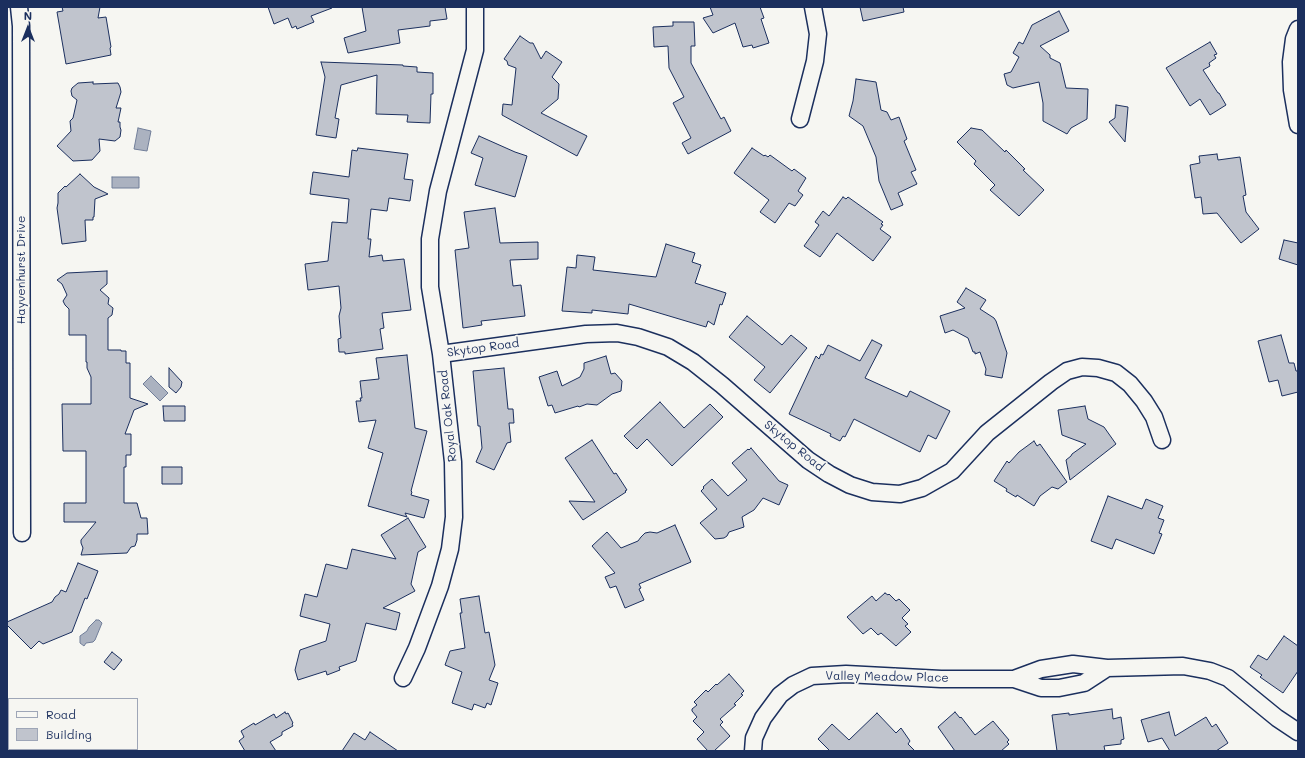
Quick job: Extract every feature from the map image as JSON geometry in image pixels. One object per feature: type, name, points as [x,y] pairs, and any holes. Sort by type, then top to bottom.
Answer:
[{"type":"street","name":"Hayvenhurst Drive","points":[[19,7],[21,42],[22,533]]},
{"type":"street","name":"Royal Oak Road","points":[[403,678],[420,642],[440,586],[450,549],[454,517],[453,462],[441,354],[430,287],[430,239],[438,191],[476,50],[475,7]]},
{"type":"street","points":[[800,119],[815,61],[818,34],[813,7]]},
{"type":"street","points":[[1298,29],[1294,39],[1291,62],[1292,90],[1298,124]]},
{"type":"street","name":"Skytop Road","points":[[441,354],[586,334],[617,333],[638,336],[668,347],[693,362],[722,385],[808,460],[829,474],[850,485],[872,492],[900,494],[922,488],[952,471],[988,433],[1051,382],[1067,371],[1082,367],[1098,368],[1116,373],[1130,384],[1144,401],[1154,417],[1162,440]]},
{"type":"street","name":"Valley Meadow Place","points":[[753,751],[754,738],[762,718],[780,695],[793,685],[812,676],[846,674],[941,679],[1014,678],[1041,669],[1073,664],[1107,668],[1183,666],[1210,671],[1228,678],[1277,718],[1298,732]]},
{"type":"street","points":[[1050,668],[1051,688]]},
{"type":"street","name":"Valley Meadow Place","points":[[1014,678],[1041,688],[1051,688],[1084,684],[1107,668]]},
{"type":"shaded area","points":[[138,128],[151,131],[147,151],[134,149]]},
{"type":"shaded area","points":[[112,177],[139,177],[139,188],[112,188]]},
{"type":"shaded area","points":[[151,376],[168,393],[160,401],[143,384]]},
{"type":"shaded area","points":[[96,620],[99,620],[102,623],[95,640],[93,642],[86,643],[84,646],[80,643],[80,636],[87,631]]},
{"type":"building","points":[[62,7],[100,7],[98,18],[106,17],[111,55],[66,64],[57,12],[63,11]]},
{"type":"building","points":[[268,7],[332,8],[311,16],[314,22],[297,29],[296,26],[292,28],[288,18],[274,24]]},
{"type":"building","points":[[362,7],[445,7],[447,19],[430,21],[430,26],[398,30],[400,43],[348,53],[344,38],[366,31]]},
{"type":"building","points":[[710,7],[760,7],[764,18],[761,19],[769,43],[753,48],[752,45],[743,47],[735,23],[713,33],[703,18],[713,15]]},
{"type":"building","points":[[860,7],[903,7],[904,12],[863,21]]},
{"type":"building","points":[[1059,11],[1069,31],[1040,46],[1050,55],[1050,58],[1060,63],[1066,88],[1088,89],[1087,119],[1071,128],[1067,134],[1043,121],[1043,103],[1039,82],[1013,88],[1007,85],[1004,74],[1011,72],[1019,57],[1013,53],[1019,42],[1023,44],[1032,25]]},
{"type":"building","points":[[673,22],[694,22],[695,46],[691,46],[691,63],[721,119],[724,117],[731,131],[688,154],[682,143],[691,138],[673,103],[684,97],[669,68],[668,46],[654,47],[653,27],[673,26]]},
{"type":"building","points":[[520,36],[530,43],[533,43],[541,59],[546,51],[562,62],[552,77],[559,84],[558,99],[541,113],[587,136],[577,156],[502,115],[503,104],[512,105],[516,68],[508,65],[507,61],[504,59]]},
{"type":"building","points":[[1210,42],[1217,54],[1214,55],[1216,58],[1209,63],[1210,66],[1203,70],[1226,105],[1210,115],[1200,99],[1190,106],[1166,68]]},
{"type":"building","points":[[321,62],[403,65],[417,67],[417,72],[433,73],[433,94],[431,94],[430,123],[407,122],[408,115],[376,114],[377,75],[341,85],[335,118],[339,119],[336,138],[316,135],[325,77]]},
{"type":"building","points":[[856,79],[876,82],[881,110],[887,112],[891,120],[899,117],[907,139],[904,141],[916,170],[911,172],[917,184],[898,193],[903,205],[891,210],[879,181],[876,157],[863,126],[849,116]]},
{"type":"building","points":[[93,82],[93,84],[118,83],[120,87],[121,92],[116,108],[121,108],[118,122],[120,122],[120,137],[115,141],[99,139],[100,151],[92,160],[73,161],[57,146],[71,131],[70,121],[73,118],[77,100],[72,96],[72,88],[78,83]]},
{"type":"building","points":[[1116,105],[1128,107],[1125,142],[1109,122],[1115,118]]},
{"type":"building","points":[[971,128],[982,130],[1005,152],[1006,150],[1025,169],[1023,170],[1044,190],[1019,216],[990,190],[995,185],[974,164],[976,161],[957,142]]},
{"type":"building","points":[[479,136],[527,156],[515,197],[475,185],[483,158],[471,153]]},
{"type":"building","points":[[358,148],[408,154],[404,179],[413,180],[410,201],[389,198],[387,211],[371,209],[368,239],[371,239],[369,257],[382,255],[383,261],[404,259],[411,310],[382,313],[384,328],[380,329],[383,349],[345,354],[345,352],[339,352],[338,339],[341,338],[339,316],[341,308],[339,286],[308,290],[305,264],[328,261],[332,222],[347,223],[349,199],[310,194],[313,172],[349,177],[352,150],[357,151]]},
{"type":"building","points":[[752,148],[764,156],[765,155],[768,157],[770,155],[792,171],[794,169],[806,178],[798,191],[803,195],[795,206],[789,203],[775,223],[760,212],[769,200],[734,173]]},
{"type":"building","points":[[1217,154],[1218,160],[1240,157],[1246,195],[1243,196],[1246,212],[1259,229],[1241,243],[1217,213],[1203,214],[1201,197],[1195,198],[1190,165],[1200,163],[1199,156]]},
{"type":"building","points":[[80,174],[94,187],[108,194],[95,199],[93,220],[85,220],[86,241],[62,244],[57,208],[58,193]]},
{"type":"building","points":[[843,197],[846,199],[848,197],[883,222],[880,229],[891,237],[873,261],[837,233],[820,257],[804,246],[819,225],[815,222],[823,211],[829,216]]},
{"type":"building","points":[[495,208],[500,243],[538,242],[538,259],[510,260],[513,286],[521,285],[525,316],[481,321],[482,325],[463,328],[455,250],[469,248],[464,212]]},
{"type":"building","points":[[1284,240],[1298,243],[1298,265],[1279,259]]},
{"type":"building","points":[[666,244],[695,253],[692,262],[701,265],[695,283],[726,293],[722,305],[720,304],[714,325],[708,321],[706,327],[629,304],[628,314],[592,310],[592,313],[562,311],[567,267],[576,268],[577,255],[595,257],[593,270],[656,277]]},
{"type":"building","points":[[107,271],[107,284],[100,290],[109,298],[108,304],[113,308],[112,315],[108,318],[108,350],[126,351],[126,363],[130,363],[130,398],[148,404],[134,410],[125,434],[131,434],[131,455],[126,455],[126,467],[124,467],[124,503],[137,503],[141,518],[147,518],[148,534],[137,534],[135,546],[131,547],[127,553],[81,555],[83,548],[81,540],[96,522],[64,522],[64,503],[86,503],[86,451],[63,451],[62,404],[91,404],[91,377],[86,362],[86,335],[69,335],[69,309],[63,301],[67,295],[62,284],[57,280],[67,273]]},
{"type":"building","points":[[966,288],[986,300],[980,309],[996,321],[1007,353],[1002,378],[985,375],[986,369],[980,352],[975,354],[975,352],[973,352],[968,338],[953,330],[945,333],[940,316],[965,308],[957,302]]},
{"type":"building","points":[[747,316],[782,345],[791,335],[807,348],[770,393],[754,380],[765,367],[729,337]]},
{"type":"building","points":[[1281,335],[1289,363],[1294,363],[1296,371],[1298,371],[1298,392],[1282,396],[1278,380],[1269,382],[1258,341]]},
{"type":"building","points":[[872,340],[882,345],[865,378],[907,397],[910,391],[950,411],[936,439],[928,435],[920,452],[854,419],[845,437],[843,436],[840,441],[830,436],[831,434],[789,414],[816,356],[819,359],[821,354],[823,355],[828,345],[860,361]]},
{"type":"building","points":[[407,355],[415,428],[427,431],[411,491],[411,495],[429,500],[424,518],[405,513],[407,517],[368,506],[383,453],[368,448],[376,420],[359,422],[356,401],[361,401],[360,398],[362,398],[360,381],[379,379],[376,358]]},
{"type":"building","points":[[606,356],[611,374],[615,373],[622,381],[621,391],[612,394],[597,405],[587,404],[555,413],[552,405],[548,406],[539,377],[557,371],[562,386],[580,377],[584,369],[584,363]]},
{"type":"building","points":[[169,368],[182,382],[181,387],[176,393],[169,387]]},
{"type":"building","points":[[504,368],[508,409],[513,409],[514,423],[509,423],[511,442],[507,443],[494,470],[476,462],[482,448],[480,426],[478,426],[473,371]]},
{"type":"building","points":[[660,402],[684,428],[710,404],[723,417],[672,466],[647,439],[637,449],[624,436]]},
{"type":"building","points":[[163,406],[185,406],[185,421],[164,421]]},
{"type":"building","points":[[1085,406],[1088,419],[1104,427],[1116,444],[1070,480],[1066,460],[1086,444],[1062,435],[1058,410]]},
{"type":"building","points":[[592,440],[614,474],[616,473],[627,490],[583,520],[569,501],[595,502],[565,458]]},
{"type":"building","points":[[1034,441],[1037,446],[1040,444],[1067,482],[1058,489],[1052,487],[1040,496],[1034,506],[1017,495],[1016,497],[1006,491],[1007,489],[994,481],[1007,461],[1009,463],[1019,452]]},
{"type":"building","points":[[751,448],[779,481],[788,485],[779,505],[763,498],[754,510],[742,517],[744,527],[729,532],[724,538],[715,539],[700,523],[717,509],[701,491],[704,488],[703,487],[712,479],[728,496],[747,480],[732,463]]},
{"type":"building","points":[[162,467],[182,467],[182,484],[162,484]]},
{"type":"building","points":[[1108,496],[1142,509],[1146,499],[1163,506],[1158,518],[1164,520],[1159,533],[1162,534],[1154,554],[1116,539],[1112,549],[1091,541]]},
{"type":"building","points":[[408,518],[426,547],[418,552],[411,584],[415,591],[383,608],[400,613],[396,630],[366,623],[356,661],[339,667],[340,670],[327,675],[326,671],[298,680],[295,670],[300,650],[326,641],[330,624],[300,616],[305,594],[317,597],[326,564],[347,569],[352,549],[396,559],[381,535]]},
{"type":"building","points":[[675,525],[691,562],[639,584],[641,588],[639,589],[644,600],[625,608],[616,586],[610,588],[605,577],[615,573],[592,546],[607,532],[621,548],[638,541],[645,533],[657,533]]},
{"type":"building","points":[[78,563],[98,571],[87,599],[85,598],[72,632],[43,644],[39,641],[31,649],[7,625],[7,622],[52,602],[61,590],[66,592]]},
{"type":"building","points":[[885,593],[888,595],[889,594],[896,601],[899,599],[910,610],[902,618],[908,624],[905,626],[911,632],[896,646],[881,633],[878,635],[871,628],[863,634],[847,617],[872,596],[876,601]]},
{"type":"building","points":[[479,596],[485,633],[489,632],[495,665],[489,680],[498,683],[491,705],[487,703],[485,708],[474,704],[472,710],[452,703],[462,672],[445,665],[450,651],[465,648],[460,613],[462,613],[460,599]]},
{"type":"building","points":[[1284,636],[1298,646],[1298,671],[1283,693],[1260,677],[1262,675],[1250,667],[1258,655],[1267,660]]},
{"type":"building","points":[[112,652],[122,660],[114,670],[104,662]]},
{"type":"building","points":[[729,674],[744,691],[741,694],[743,695],[734,704],[736,705],[720,719],[723,722],[720,725],[730,736],[714,751],[708,751],[697,739],[704,732],[693,721],[697,717],[692,709],[697,705],[694,702],[706,690],[708,692]]},
{"type":"building","points":[[1112,709],[1113,719],[1121,717],[1124,739],[1121,740],[1121,744],[1104,746],[1105,751],[1057,751],[1052,715],[1069,713],[1069,715]]},
{"type":"building","points":[[285,712],[286,714],[288,713],[293,726],[282,732],[282,735],[270,742],[276,751],[245,751],[239,741],[244,737],[241,731],[274,714],[276,718]]},
{"type":"building","points":[[955,712],[960,718],[961,717],[975,735],[993,721],[1009,740],[1007,742],[1009,744],[1001,751],[955,751],[938,727]]},
{"type":"building","points":[[1169,712],[1175,736],[1206,717],[1212,727],[1216,724],[1228,743],[1216,751],[1170,751],[1162,738],[1148,742],[1141,720]]},
{"type":"building","points":[[877,713],[896,733],[901,728],[910,741],[908,744],[915,751],[830,751],[818,739],[832,724],[849,740]]},
{"type":"building","points":[[370,732],[398,751],[342,751],[354,733],[365,740]]}]
